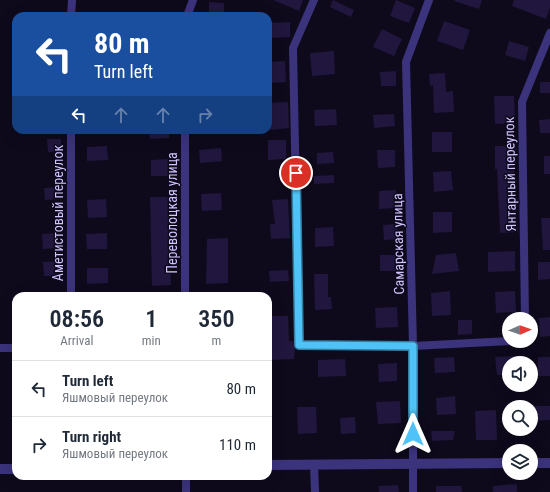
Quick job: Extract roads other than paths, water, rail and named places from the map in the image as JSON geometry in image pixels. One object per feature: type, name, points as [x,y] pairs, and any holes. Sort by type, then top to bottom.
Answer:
[{"type":"street","points":[[70,12],[72,0]]},
{"type":"street","points":[[188,12],[193,0]]},
{"type":"street","points":[[314,0],[293,48],[299,345],[413,346],[502,342]]},
{"type":"street","name":"Самарская улица","points":[[413,492],[413,346],[406,62],[429,0]]},
{"type":"street","name":"Янтарный переулок","points":[[525,312],[522,102],[550,33]]},
{"type":"street","name":"Аметистовый переулок","points":[[71,134],[71,292]]},
{"type":"street","name":"Переволоцкая улица","points":[[185,134],[185,292]]},
{"type":"street","points":[[0,348],[12,348]]},
{"type":"street","points":[[272,465],[502,463]]},
{"type":"street","points":[[538,463],[550,463]]},
{"type":"street","points":[[314,464],[315,492]]},
{"type":"street","points":[[0,469],[12,468]]},
{"type":"street","points":[[186,480],[186,492]]}]
